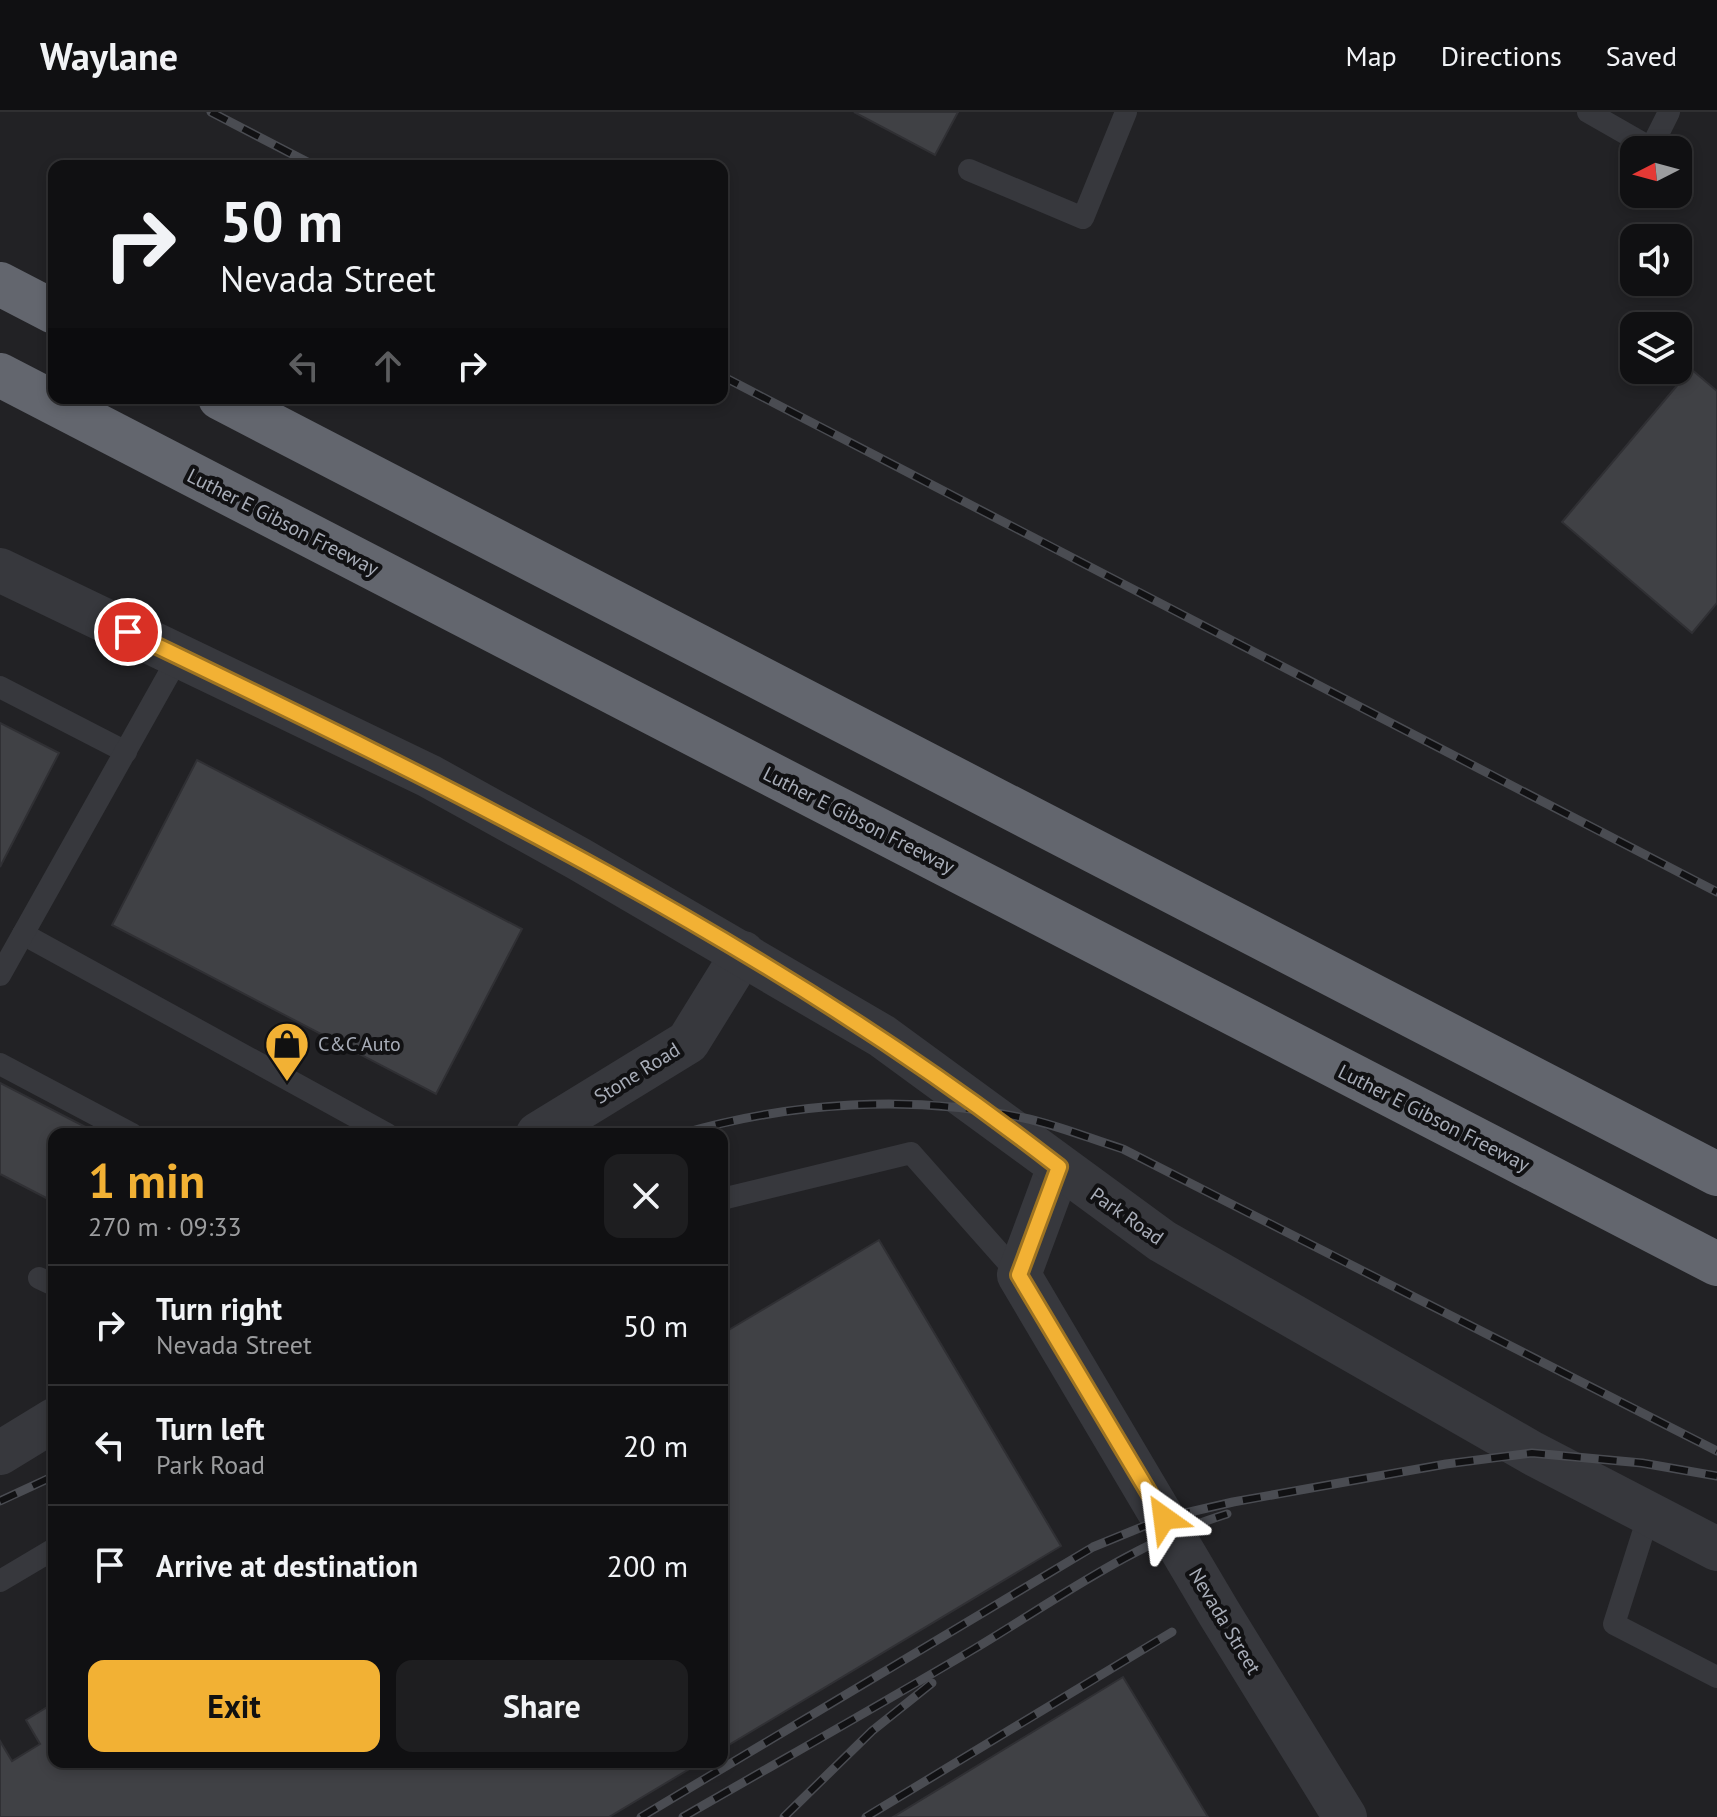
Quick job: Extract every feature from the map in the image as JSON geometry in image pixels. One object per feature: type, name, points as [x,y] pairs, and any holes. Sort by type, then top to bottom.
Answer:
[{"type":"highway","points":[[0,284],[48,309]]},
{"type":"highway","name":"Luther E Gibson Freeway","points":[[0,375],[48,400]]},
{"type":"highway","name":"Luther E Gibson Freeway","points":[[56,404],[1717,1264]]},
{"type":"highway","points":[[232,404],[1717,1174]]},
{"type":"street","name":"Park Road","points":[[0,570],[429,776],[743,953],[882,1036],[1162,1241],[1532,1453],[1717,1549]]},
{"type":"street","name":"Stone Road","points":[[548,1128],[688,1042],[743,953]]},
{"type":"street","points":[[1019,1275],[1059,1167]]},
{"type":"street","name":"Nevada Street","points":[[1019,1275],[1219,1613],[1345,1817]]},
{"type":"street","points":[[0,1453],[48,1424]]},
{"type":"lane","points":[[969,170],[1083,218],[1126,112]]},
{"type":"lane","points":[[1588,112],[1651,148],[1669,112]]},
{"type":"lane","points":[[0,975],[179,656]]},
{"type":"lane","points":[[0,687],[126,752]]},
{"type":"lane","points":[[23,934],[376,1128]]},
{"type":"lane","points":[[0,1064],[121,1128]]},
{"type":"lane","points":[[728,1198],[911,1153],[1019,1275]]},
{"type":"lane","points":[[1649,1514],[1614,1624],[1717,1677]]},
{"type":"lane","points":[[0,1581],[48,1553]]},
{"type":"shaded area","points":[[0,112],[1717,112],[1717,1817],[0,1817]]},
{"type":"building","points":[[854,112],[958,112],[935,155]]},
{"type":"building","points":[[1692,370],[1717,391],[1717,603],[1692,633],[1562,522],[1678,384],[1692,384]]},
{"type":"building","points":[[0,723],[59,753],[0,867]]},
{"type":"building","points":[[197,760],[522,929],[436,1094],[112,925]]},
{"type":"building","points":[[0,1083],[87,1128],[48,1128],[48,1199],[0,1174]]},
{"type":"building","points":[[879,1240],[1061,1546],[728,1745],[728,1330]]},
{"type":"building","points":[[1123,1677],[1208,1817],[893,1817]]},
{"type":"building","points":[[48,1707],[48,1768],[691,1768],[609,1817],[0,1817],[0,1741],[12,1761],[40,1744],[26,1720]]},
{"type":"railway","points":[[211,112],[303,160]]},
{"type":"railway","points":[[728,379],[1717,892]]},
{"type":"railway","points":[[703,1128],[808,1109],[895,1104],[982,1110],[1049,1124],[1123,1149],[1717,1451]]},
{"type":"railway","points":[[728,1765],[1093,1547],[1164,1518],[1233,1502],[1446,1464],[1532,1453],[1642,1463],[1717,1476]]},
{"type":"railway","points":[[0,1501],[48,1479]]},
{"type":"railway","points":[[683,1817],[1128,1556],[1227,1514]]},
{"type":"railway","points":[[866,1817],[1172,1632]]},
{"type":"railway","points":[[784,1817],[872,1731],[932,1683]]},
{"type":"railway","points":[[641,1817],[723,1768]]},
{"type":"place","name":"C&C Auto","points":[[287,1083]]},
{"type":"route","points":[[128,632],[429,776],[634,890],[882,1036],[1059,1167],[1019,1275],[1164,1518]]}]
